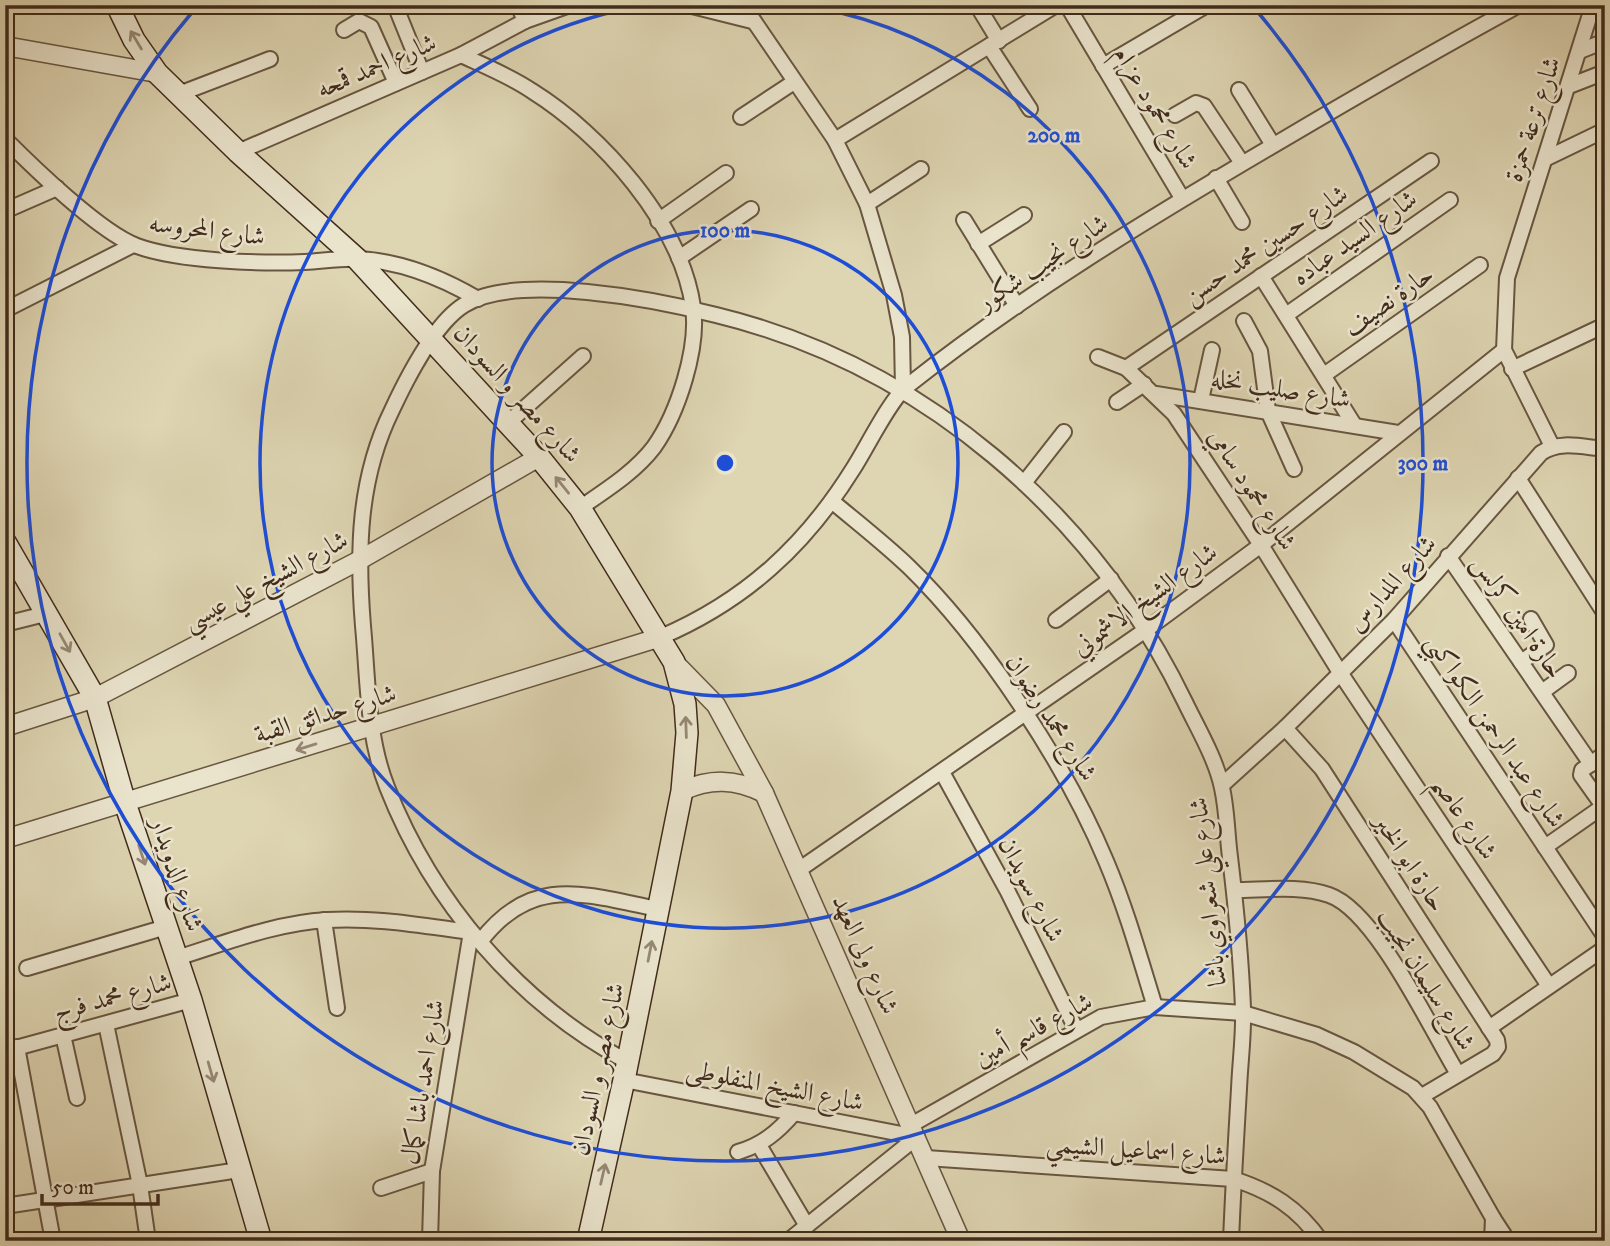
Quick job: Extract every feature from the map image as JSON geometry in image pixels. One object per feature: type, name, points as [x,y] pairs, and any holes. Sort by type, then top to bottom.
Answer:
[{"type":"main road","name":"شارع مصر و السودان","points":[[117,5],[134,40],[157,73],[238,152],[358,258],[539,457],[580,508],[674,662],[685,704],[687,733],[682,790],[626,1071],[588,1241]]},
{"type":"main road","name":"شارع الدويدار","points":[[5,542],[49,613],[95,698],[125,803],[191,1000],[261,1241]]},
{"type":"street","points":[[395,5],[422,72]]},
{"type":"street","points":[[518,5],[524,21]]},
{"type":"street","name":"شارع احمد قمحه","points":[[238,152],[461,55],[524,21],[570,5]]},
{"type":"street","points":[[688,5],[752,21]]},
{"type":"street","points":[[743,5],[835,140],[867,204],[894,295],[902,337],[903,389]]},
{"type":"street","points":[[977,5],[994,44],[1030,109]]},
{"type":"street","points":[[835,140],[1056,5]]},
{"type":"street","name":"شارع محمود عزام","points":[[1066,5],[1182,198]]},
{"type":"street","points":[[1103,66],[1207,5]]},
{"type":"street","name":"شارع نجيب شكور","points":[[661,637],[715,611],[756,583],[802,540],[833,502],[903,389],[1017,306],[1182,198],[1414,61],[1519,5]]},
{"type":"street","name":"شارع ترعة حمزة","points":[[1504,350],[1507,278],[1593,5]]},
{"type":"street","points":[[344,30],[359,21],[371,27],[396,83]]},
{"type":"street","points":[[1580,51],[1605,41]]},
{"type":"street","points":[[5,46],[157,73]]},
{"type":"street","points":[[461,55],[521,84],[565,113],[621,169],[658,221],[679,258],[694,309],[688,366],[681,396],[669,424],[652,449],[631,471],[580,508]]},
{"type":"street","points":[[178,94],[270,59]]},
{"type":"street","points":[[1569,86],[1605,72]]},
{"type":"street","points":[[741,117],[794,82]]},
{"type":"street","points":[[1239,90],[1273,145]]},
{"type":"street","points":[[1175,116],[1196,103],[1204,106],[1242,163]]},
{"type":"street","points":[[1547,158],[1605,130]]},
{"type":"street","name":"شارع المحروسه","points":[[5,139],[57,188],[133,245],[152,251],[248,261],[304,262],[358,258]]},
{"type":"street","name":"شارع حسين محمد حسن","points":[[1126,368],[1431,161]]},
{"type":"street","points":[[867,204],[921,170]]},
{"type":"street","points":[[658,221],[726,173]]},
{"type":"street","points":[[1216,178],[1242,222]]},
{"type":"street","points":[[9,209],[57,188]]},
{"type":"street","name":"شارع السيد عباده","points":[[1286,315],[1450,200]]},
{"type":"street","points":[[679,258],[751,209]]},
{"type":"street","points":[[978,244],[1024,215]]},
{"type":"street","points":[[964,220],[1017,306]]},
{"type":"street","points":[[5,310],[133,245]]},
{"type":"street","points":[[358,258],[420,272],[478,299]]},
{"type":"street","name":"حارة نصيف","points":[[1324,375],[1480,265]]},
{"type":"street","points":[[1261,276],[1353,423]]},
{"type":"street","name":"شارع علي شعراوي باشا","points":[[626,1071],[563,1022],[506,971],[476,937],[424,860],[386,785],[372,727],[358,561],[361,514],[370,467],[382,433],[407,379],[454,313],[478,299],[515,292],[562,292],[642,299],[751,323],[826,350],[903,389],[1024,483],[1052,510],[1111,579],[1147,629],[1172,675],[1222,785],[1234,890],[1243,1013],[1231,1241]]},
{"type":"street","points":[[1244,321],[1264,365],[1268,411],[1294,469]]},
{"type":"street","points":[[1512,369],[1605,325]]},
{"type":"street","points":[[1201,400],[1212,350]]},
{"type":"street","points":[[1504,350],[1552,446],[1605,449]]},
{"type":"street","name":"شارع الشيخ الاشموني","points":[[800,869],[1026,715],[1261,545],[1504,350]]},
{"type":"street","points":[[509,422],[583,356]]},
{"type":"street","name":"شارع محمود سامي","points":[[1098,357],[1126,368],[1174,414],[1261,545],[1341,674]]},
{"type":"street","points":[[1117,402],[1150,389]]},
{"type":"street","name":"شارع صليب نخله","points":[[1150,389],[1398,433]]},
{"type":"street","points":[[1024,483],[1064,432]]},
{"type":"street","name":"شارع المدارس","points":[[1222,785],[1285,728],[1394,620],[1518,478],[1552,446]]},
{"type":"street","name":"شارع الشيخ علي عيسي","points":[[5,727],[95,698],[358,561],[539,457]]},
{"type":"street","points":[[1518,478],[1605,614]]},
{"type":"street","name":"شارع محمد رضوان","points":[[833,502],[908,566],[937,597],[1026,715],[1086,816],[1106,861],[1124,906],[1155,1006]]},
{"type":"street","name":"حارة امين كرلس","points":[[1448,556],[1591,764]]},
{"type":"street","points":[[1056,620],[1111,579]]},
{"type":"street","points":[[5,624],[49,613]]},
{"type":"street","points":[[1521,662],[1546,645],[1531,619]]},
{"type":"street","name":"شارع عبد الرحمن الكواكبي","points":[[1394,620],[1605,937]]},
{"type":"street","name":"شارع حدائق القبة","points":[[5,839],[661,637]]},
{"type":"street","name":"شارع ولى العهد","points":[[674,662],[716,705],[764,793],[800,869],[961,1241]]},
{"type":"street","points":[[1542,692],[1568,673]]},
{"type":"street","name":"شارع عاصم","points":[[1341,674],[1549,986]]},
{"type":"street","name":"حارة ابو الخير","points":[[1285,728],[1322,769],[1489,1028]]},
{"type":"street","points":[[1545,847],[1604,805],[1581,775],[1582,770],[1605,753]]},
{"type":"street","name":"شارع سويدان","points":[[942,772],[1008,892],[1076,1029]]},
{"type":"street","points":[[682,790],[715,780],[740,783],[764,793]]},
{"type":"street","name":"شارع سليمان نجيب","points":[[1234,890],[1315,891],[1350,906],[1365,922],[1394,966],[1458,1074]]},
{"type":"street","points":[[177,958],[253,934],[324,920],[356,919],[476,937],[507,912],[541,896],[578,893],[659,909]]},
{"type":"street","points":[[324,920],[338,1008]]},
{"type":"street","points":[[27,968],[166,927]]},
{"type":"street","name":"شارع احمد باشا كمال","points":[[430,1241],[432,1171],[476,937]]},
{"type":"street","points":[[1422,1096],[1493,1054],[1498,1047],[1489,1028],[1605,948]]},
{"type":"street","name":"شارع محمد فرج","points":[[11,1049],[191,1000]]},
{"type":"street","name":"شارع قاسم أمين","points":[[788,1241],[914,1131],[1076,1029],[1128,1010],[1155,1006],[1243,1013],[1278,1021],[1354,1052],[1422,1096],[1508,1241]]},
{"type":"street","points":[[106,1024],[140,1185],[148,1241]]},
{"type":"street","points":[[63,1035],[77,1098]]},
{"type":"street","points":[[11,1049],[47,1200],[53,1241]]},
{"type":"street","name":"شارع الشيخ المنفلوطى","points":[[626,1071],[794,1113],[914,1131]]},
{"type":"street","points":[[738,1152],[759,1145],[779,1131],[794,1113]]},
{"type":"street","points":[[759,1145],[807,1226]]},
{"type":"street","name":"شارع اسماعيل الشيمي","points":[[926,1158],[1233,1179],[1261,1188],[1286,1202],[1307,1221],[1321,1241]]},
{"type":"street","points":[[5,1206],[239,1170]]},
{"type":"street","points":[[381,1188],[432,1171]]},
{"type":"street","points":[[1492,1241],[1493,1218]]}]
